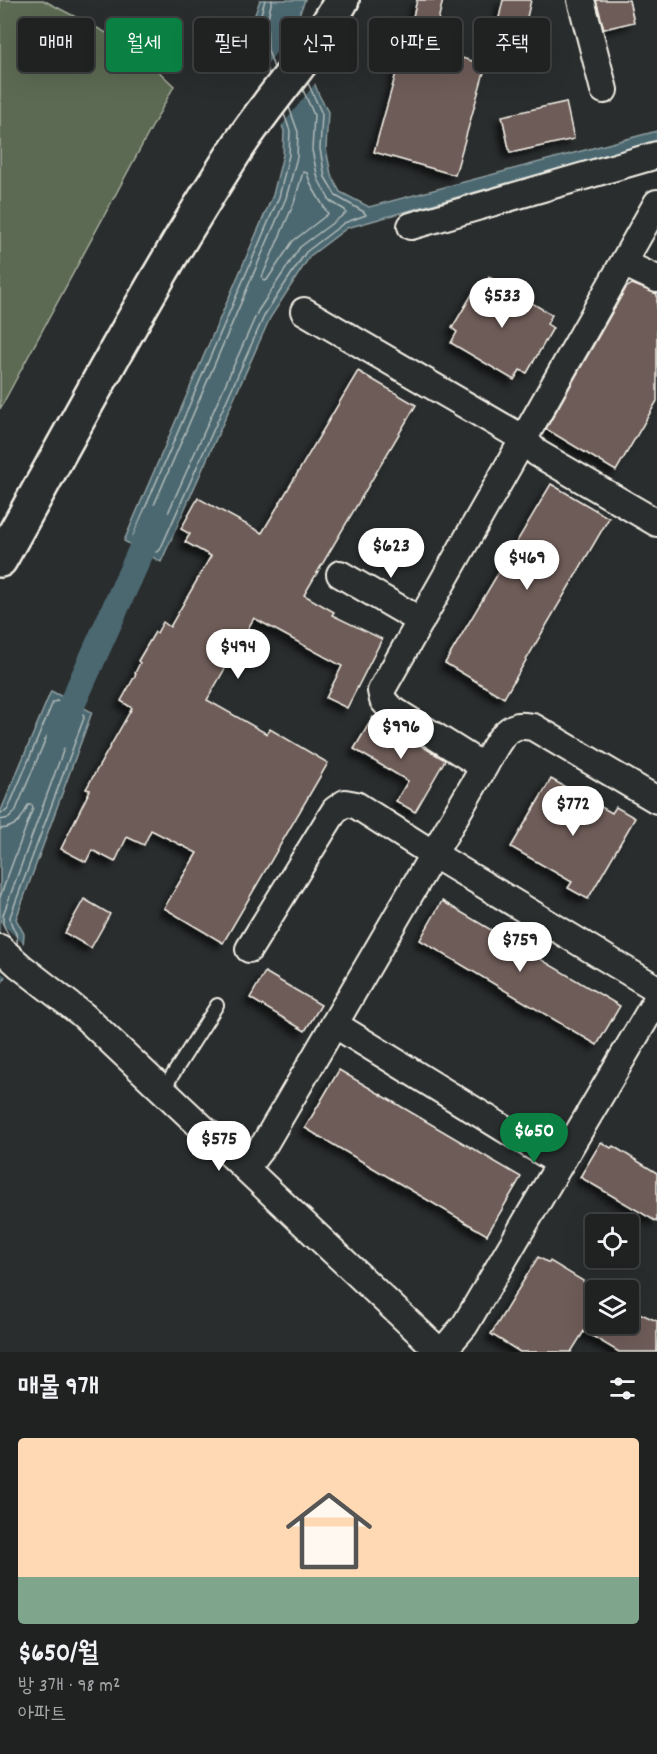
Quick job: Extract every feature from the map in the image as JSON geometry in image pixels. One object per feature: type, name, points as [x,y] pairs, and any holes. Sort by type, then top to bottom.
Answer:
[{"type":"main road","points":[[0,560],[147,296],[197,212],[231,157],[266,106],[308,53],[342,0]]},
{"type":"street","points":[[581,0],[604,90]]},
{"type":"street","points":[[411,226],[657,154]]},
{"type":"street","points":[[484,767],[390,708],[383,700],[381,691],[657,203]]},
{"type":"street","points":[[623,263],[657,279]]},
{"type":"street","points":[[304,312],[524,440],[537,453],[657,523]]},
{"type":"street","points":[[340,574],[421,621]]},
{"type":"street","points":[[246,1168],[265,1143],[498,742],[507,732],[519,726],[533,727],[657,800]]},
{"type":"street","points":[[249,949],[335,810],[345,803],[356,805],[657,989]]},
{"type":"street","points":[[0,948],[83,1015],[441,1352],[465,1325],[657,999]]},
{"type":"street","points":[[334,1024],[560,1163]]},
{"type":"lane","points":[[163,1090],[217,1005]]},
{"type":"green space","points":[[0,0],[43,0],[78,18],[18,18],[18,72],[94,72],[94,26],[106,33],[106,72],[159,72],[174,86],[0,409]]},
{"type":"water","points":[[260,0],[305,0],[298,18],[281,18],[281,72],[310,72],[328,112],[326,149],[331,174],[340,192],[369,207],[657,131],[657,141],[347,228],[310,256],[270,318],[161,562],[124,541],[273,195],[283,155],[284,131],[262,72],[269,72],[269,18],[254,18]]},
{"type":"water","points":[[51,691],[92,712],[16,919],[24,934],[23,946],[0,986],[0,813]]},
{"type":"pier","points":[[281,47],[281,72],[313,72],[317,81],[280,128],[259,74],[269,72],[269,62]]},
{"type":"pier","points":[[0,922],[26,946],[9,979],[0,972]]},
{"type":"building","points":[[417,0],[443,0],[439,18],[413,18]]},
{"type":"building","points":[[503,0],[531,0],[527,18],[499,18]]},
{"type":"building","points":[[596,0],[629,0],[634,22],[604,29]]},
{"type":"building","points":[[462,58],[474,62],[474,72],[484,72],[455,175],[374,152],[396,72],[462,72]]},
{"type":"building","points":[[566,102],[574,139],[510,153],[502,116]]},
{"type":"building","points":[[489,277],[552,315],[547,324],[553,328],[527,373],[520,370],[514,380],[451,343],[457,332],[452,328],[477,286],[482,289]]},
{"type":"building","points":[[632,284],[657,294],[657,401],[616,471],[546,429],[626,288]]},
{"type":"building","points":[[358,371],[416,405],[304,595],[334,612],[332,615],[382,639],[347,708],[326,698],[342,666],[254,618],[207,700],[267,734],[270,729],[328,763],[223,943],[164,908],[197,853],[151,830],[144,845],[127,837],[115,862],[92,850],[86,862],[61,849],[90,790],[86,789],[132,708],[121,701],[136,674],[140,663],[138,661],[163,622],[170,627],[211,556],[185,542],[190,534],[181,529],[198,498],[262,533]]},
{"type":"building","points":[[551,484],[609,518],[504,698],[445,663]]},
{"type":"building","points":[[373,717],[445,760],[415,812],[396,801],[408,781],[354,749]]},
{"type":"building","points":[[551,779],[612,813],[616,807],[635,818],[588,899],[568,888],[572,882],[511,847]]},
{"type":"building","points":[[84,899],[110,914],[91,948],[65,933]]},
{"type":"building","points":[[442,901],[620,1006],[597,1045],[420,940]]},
{"type":"building","points":[[265,972],[321,1005],[305,1031],[250,998]]},
{"type":"building","points":[[339,1070],[521,1177],[487,1235],[305,1128]]},
{"type":"building","points":[[601,1142],[611,1148],[613,1146],[657,1173],[657,1222],[580,1177]]},
{"type":"building","points":[[538,1257],[549,1263],[550,1261],[585,1282],[585,1332],[571,1352],[520,1352],[491,1334]]},
{"type":"building","points":[[639,1313],[657,1321],[657,1352],[619,1352],[589,1334],[639,1334]]},
{"type":"waterway","points":[[60,735],[156,518]]}]
